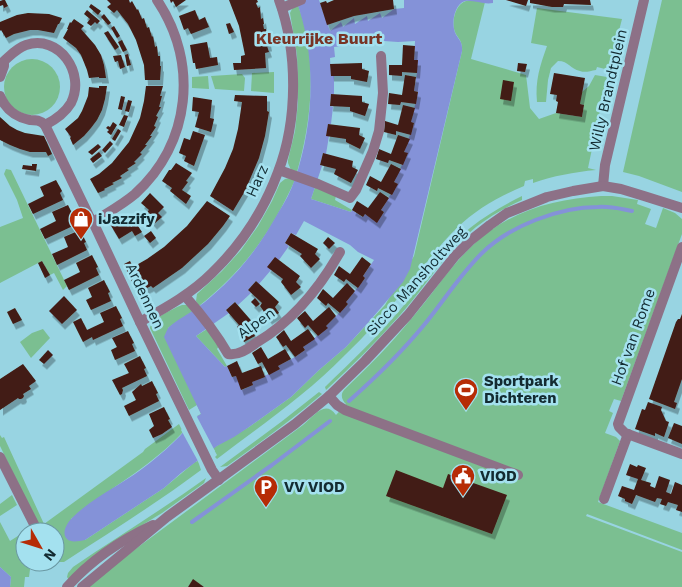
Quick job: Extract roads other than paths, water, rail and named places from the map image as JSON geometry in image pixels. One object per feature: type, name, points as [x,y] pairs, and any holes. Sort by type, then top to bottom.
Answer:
[{"type":"street","points":[[93,222],[120,205],[146,182],[168,151],[176,132],[183,100],[184,77],[176,37],[156,0]]},
{"type":"street","name":"Willy Brandtplein","points":[[603,186],[605,165],[644,0]]},
{"type":"street","points":[[281,4],[298,1]]},
{"type":"street","name":"Harz","points":[[140,322],[185,296],[211,274],[244,238],[270,191],[279,170],[288,136],[293,96],[290,39],[281,4]]},
{"type":"street","points":[[0,77],[4,66],[2,58],[27,45],[40,44],[53,47],[64,55],[71,66],[75,78],[75,91],[70,103],[62,113],[45,125],[40,121],[20,118],[3,104],[0,96]]},
{"type":"street","points":[[279,170],[350,198],[356,190],[379,132],[383,93],[381,56]]},
{"type":"street","name":"Ardennen","points":[[45,125],[207,461],[219,480]]},
{"type":"street","name":"Sicco Mansholtweg","points":[[82,587],[167,517],[295,424],[329,396],[408,315],[454,256],[471,240],[507,214],[547,196],[603,186],[682,208]]},
{"type":"street","name":"Hof van Rome","points":[[628,434],[619,427],[619,420],[682,247]]},
{"type":"street","name":"Alpen","points":[[185,296],[210,327],[228,354],[234,355],[265,338],[294,314],[320,284],[340,252]]},
{"type":"street","points":[[329,396],[337,405],[345,410],[518,475]]},
{"type":"street","points":[[604,498],[628,434],[682,454]]},
{"type":"street","points":[[0,457],[33,522]]},
{"type":"street","name":"Sicco Mansholtweg","points":[[67,587],[85,569],[112,548],[133,534],[167,517]]},
{"type":"water","points":[[296,0],[319,0],[330,31],[341,22],[343,27],[354,18],[355,24],[367,16],[368,21],[380,13],[382,18],[394,9],[404,8],[404,0],[493,0],[493,3],[465,1],[459,5],[455,13],[454,29],[460,41],[462,51],[410,269],[403,282],[346,347],[291,397],[234,437],[217,446],[164,488],[85,540],[71,541],[65,537],[65,531],[72,518],[91,502],[151,462],[201,414],[164,337],[169,327],[208,300],[240,269],[266,233],[292,188],[301,158],[309,113],[310,66],[303,21]],"holes":[[[384,41],[415,41],[414,60],[417,73],[414,91],[418,92],[411,122],[414,123],[404,152],[407,154],[394,182],[397,184],[381,210],[384,212],[377,222],[365,214],[362,217],[352,210],[351,212],[311,199],[322,166],[320,165],[323,153],[326,154],[329,136],[327,136],[328,124],[331,124],[333,107],[330,106],[331,94],[334,94],[334,76],[331,76],[330,58],[335,57],[334,47]],[[304,221],[350,245],[358,252],[374,260],[363,276],[365,278],[346,302],[348,304],[326,326],[327,328],[303,347],[305,350],[278,366],[279,369],[252,382],[253,385],[242,390],[236,376],[232,377],[227,366],[225,367],[196,336],[229,313],[226,310],[235,302],[238,305],[251,293],[248,290],[256,281],[259,284],[271,270],[268,267],[279,260],[289,246],[285,243],[291,233],[296,235]]]},
{"type":"water","points":[[0,567],[11,577],[10,587],[0,587]]},
{"type":"waterway","points":[[349,401],[406,345],[473,262],[492,244],[535,220],[567,210],[602,207],[632,211]]},
{"type":"waterway","points":[[192,522],[330,421]]},
{"type":"place","name":"iJazzify","points":[[81,240]]},
{"type":"place","name":"Sportpark Dichteren","points":[[466,411]]},
{"type":"place","name":"VIOD","points":[[463,497]]},
{"type":"place","name":"VV VIOD","points":[[266,508]]},
{"type":"district","name":"Kleurrijke Buurt","points":[[319,38]]}]
